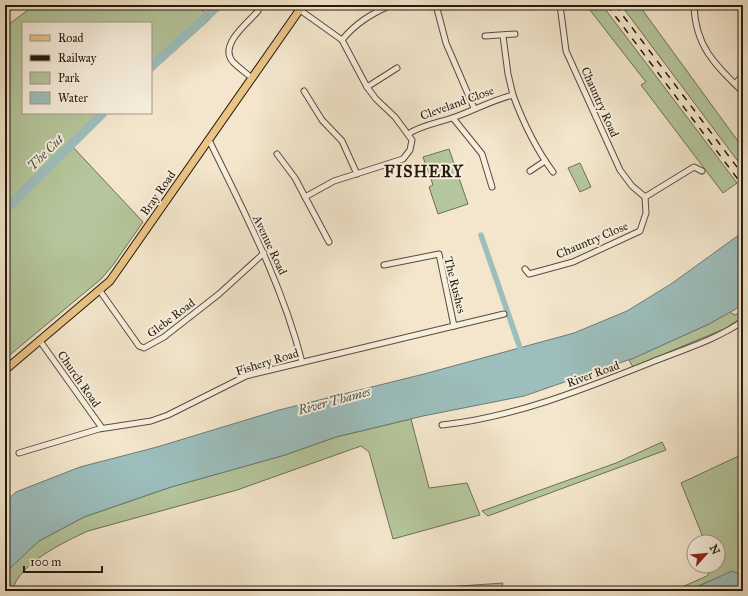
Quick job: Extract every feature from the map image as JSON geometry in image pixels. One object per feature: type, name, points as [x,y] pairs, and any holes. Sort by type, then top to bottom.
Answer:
[{"type":"main road","name":"Bray Road","points":[[5,370],[100,291],[113,276],[301,7]]},
{"type":"street","points":[[342,40],[358,22],[391,5]]},
{"type":"street","points":[[436,5],[446,43],[474,108]]},
{"type":"street","name":"Chauntry Road","points":[[560,5],[566,51],[569,58],[620,170],[632,186],[645,197]]},
{"type":"street","points":[[694,5],[696,25],[703,47],[720,71],[743,92]]},
{"type":"street","points":[[301,7],[342,40],[368,86],[412,140],[410,150],[403,159],[334,181],[305,197]]},
{"type":"street","points":[[252,78],[232,61],[229,48],[233,39],[258,11]]},
{"type":"street","points":[[485,36],[515,34]]},
{"type":"street","name":"Cleveland Close","points":[[503,36],[508,74],[513,95],[545,161],[553,172]]},
{"type":"street","points":[[368,86],[397,68]]},
{"type":"street","points":[[735,84],[743,75]]},
{"type":"street","points":[[304,91],[322,120],[342,141],[358,174]]},
{"type":"street","name":"Cleveland Close","points":[[408,134],[417,128],[453,118],[474,108],[513,95]]},
{"type":"street","points":[[453,118],[482,154],[492,188]]},
{"type":"street","name":"Avenue Road","points":[[209,140],[264,253],[291,321],[302,362]]},
{"type":"street","points":[[277,154],[294,178],[329,242]]},
{"type":"street","points":[[530,171],[545,161]]},
{"type":"street","points":[[645,197],[694,167],[702,171]]},
{"type":"street","name":"Chauntry Close","points":[[525,270],[529,274],[573,262],[640,231],[646,213],[645,197]]},
{"type":"street","name":"Glebe Road","points":[[100,291],[139,346],[144,348],[164,337],[219,294],[264,253]]},
{"type":"street","name":"The Rushes","points":[[384,265],[439,254],[454,326]]},
{"type":"street","name":"Fishery Road","points":[[19,453],[102,428],[151,421],[168,415],[246,376],[504,314]]},
{"type":"street","name":"River Road","points":[[442,425],[515,410],[579,390],[701,344],[743,321]]},
{"type":"street","name":"Church Road","points":[[40,340],[102,428]]},
{"type":"green space","points":[[35,5],[199,5],[210,19],[152,71],[152,22],[22,22],[22,114],[105,114],[5,205],[5,27]]},
{"type":"green space","points":[[586,5],[602,5],[737,183],[723,193],[641,85],[646,82]]},
{"type":"green space","points":[[621,5],[639,5],[743,148],[743,168]]},
{"type":"green space","points":[[72,146],[143,222],[113,265],[101,279],[5,359],[5,213]]},
{"type":"green space","points":[[449,149],[468,204],[438,214],[429,187],[433,185],[423,157]]},
{"type":"green space","points":[[580,163],[591,187],[580,192],[568,168]]},
{"type":"green space","points":[[743,311],[743,317],[724,329],[633,367],[629,360],[709,324],[729,312],[735,315]]},
{"type":"green space","points":[[411,419],[429,488],[467,483],[480,515],[393,539],[369,452],[361,446],[237,490],[88,531],[55,547],[23,571],[16,581],[12,591],[5,591],[5,573],[7,569],[39,541],[84,517],[171,487],[285,455],[336,437]]},
{"type":"green space","points":[[662,442],[666,450],[488,516],[482,511],[616,463]]},
{"type":"green space","points":[[743,454],[743,572],[707,582],[688,591],[673,591],[709,574],[726,574],[726,534],[702,534],[681,483]]},
{"type":"green space","points":[[503,583],[501,591],[389,591]]},
{"type":"water","name":"River Thames","points":[[743,232],[743,305],[709,324],[634,358],[524,396],[423,416],[336,437],[285,455],[171,487],[84,517],[39,541],[5,573],[5,502],[16,492],[80,467],[157,447],[279,410],[424,374],[574,333],[627,311],[671,284]]},
{"type":"water","points":[[732,571],[740,574],[743,572],[743,591],[688,591],[726,574]]},
{"type":"waterway","name":"The Cut","points":[[152,66],[219,5]]},
{"type":"waterway","name":"The Cut","points":[[5,210],[102,114]]},
{"type":"waterway","points":[[481,235],[520,348]]},
{"type":"railway","points":[[607,5],[743,186]]},
{"type":"railway","points":[[615,5],[743,175]]},
{"type":"district","name":"FISHERY","points":[[424,171]]}]
